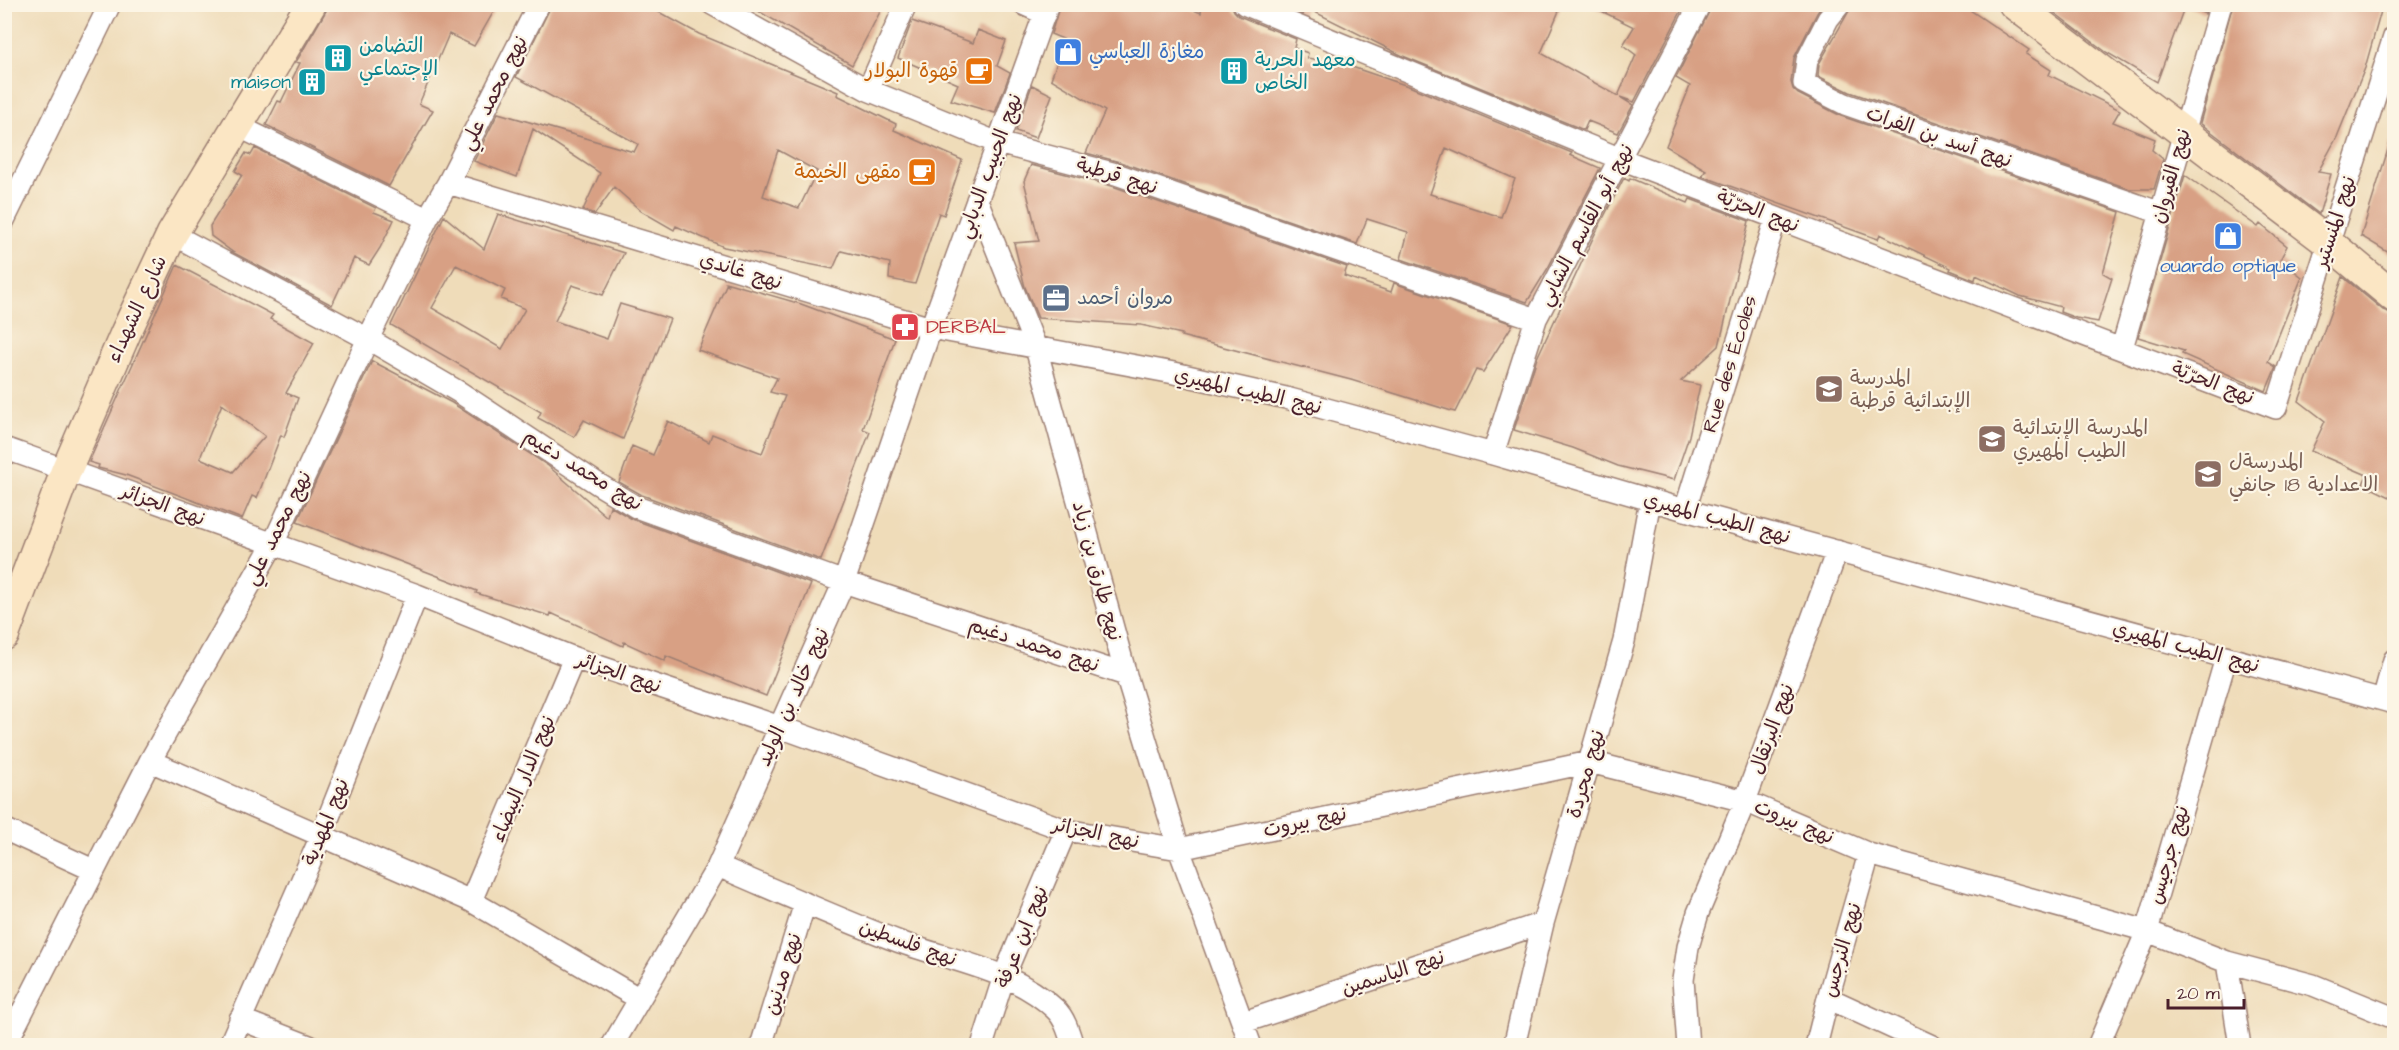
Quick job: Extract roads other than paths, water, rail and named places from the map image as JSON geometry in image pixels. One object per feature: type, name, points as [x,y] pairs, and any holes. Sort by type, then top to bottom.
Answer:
[{"type":"main road","name":"شارع الشهداء","points":[[4,635],[66,471],[117,351],[172,234],[311,4]]},
{"type":"main road","points":[[2014,4],[2329,243],[2394,297]]},
{"type":"street","points":[[4,220],[110,4]]},
{"type":"street","name":"نهج محمد علي","points":[[5,1046],[150,761],[273,544],[368,339],[427,219],[448,183],[539,4]]},
{"type":"street","name":"نهج قرطبة","points":[[712,4],[868,90],[998,143],[1116,174],[1536,319]]},
{"type":"street","points":[[868,90],[906,4]]},
{"type":"street","points":[[1023,4],[1047,9]]},
{"type":"street","name":"نهج أبو القاسم الشابي","points":[[1493,454],[1536,319],[1700,4]]},
{"type":"street","name":"نهج أسد بن الفرات","points":[[1840,4],[1828,19],[1806,60],[1804,83],[1845,104],[2161,213]]},
{"type":"street","name":"نهج القيروان","points":[[2122,348],[2221,4]]},
{"type":"street","name":"نهج الحرّيّة","points":[[1244,5],[1621,159],[2276,408]]},
{"type":"street","name":"نهج الحبيب الدبابي","points":[[931,328],[1047,9]]},
{"type":"street","name":"نهج المنستير","points":[[2276,408],[2394,37]]},
{"type":"street","points":[[238,126],[427,219]]},
{"type":"street","name":"نهج غاندي","points":[[448,183],[931,328],[1036,348]]},
{"type":"street","name":"نهج طارق بن زياد","points":[[977,200],[1036,348],[1126,675],[1179,849],[1251,1046]]},
{"type":"street","name":"Rue des Écoles","points":[[1685,510],[1776,218]]},
{"type":"street","name":"نهج محمد دغيم","points":[[172,234],[368,339],[459,392],[636,507],[844,582],[1126,675]]},
{"type":"street","name":"نهج خالد بن الوليد","points":[[612,1046],[718,866],[780,727],[844,582],[931,328]]},
{"type":"street","name":"نهج الطيب المهيري","points":[[1036,348],[1174,373],[1286,398],[1493,454],[1685,510],[2389,701]]},
{"type":"street","name":"نهج الجزائر","points":[[4,448],[417,595],[574,658],[780,727],[1066,830],[1179,849]]},
{"type":"street","name":"نهج مجردة","points":[[1514,1046],[1543,923],[1624,641],[1650,500]]},
{"type":"street","name":"نهج البرتقال","points":[[1688,1046],[1683,980],[1688,947],[1698,914],[1745,801],[1838,551]]},
{"type":"street","name":"نهج المهدية","points":[[229,1046],[322,834],[417,595]]},
{"type":"street","name":"نهج الدار البيضاء","points":[[471,901],[574,658]]},
{"type":"street","name":"نهج جرجيس","points":[[2098,1046],[2147,931],[2226,658]]},
{"type":"street","points":[[2389,701],[2394,660]]},
{"type":"street","points":[[150,761],[322,834],[471,901],[638,999]]},
{"type":"street","name":"نهج بيروت","points":[[1179,849],[1590,762],[1745,801],[1869,854],[2147,931],[2227,962],[2313,985],[2394,1018]]},
{"type":"street","points":[[4,829],[93,870]]},
{"type":"street","name":"نهج ابن عرفة","points":[[982,1046],[1004,976],[1066,830]]},
{"type":"street","name":"نهج النرجس","points":[[1816,1046],[1869,854]]},
{"type":"street","name":"نهج فلسطين","points":[[718,866],[902,943],[1004,976],[1057,1010],[1067,1026],[1073,1046]]},
{"type":"street","name":"نهج مدنين","points":[[761,1046],[804,903]]},
{"type":"street","name":"نهج الياسمين","points":[[1244,1022],[1543,923]]},
{"type":"street","points":[[2227,962],[2240,1046]]},
{"type":"street","points":[[1828,998],[1932,1046]]},
{"type":"street","points":[[240,1019],[309,1046]]},
{"type":"place","name":"مغازة العباسي","points":[[1068,52]]},
{"type":"place","name":"التضامن الإجتماعي","points":[[338,58]]},
{"type":"place","name":"قهوة البولار","points":[[979,71]]},
{"type":"place","name":"معهد الحرية الخاص","points":[[1234,71]]},
{"type":"place","name":"maison","points":[[312,82]]},
{"type":"place","name":"مقهى الخيمة","points":[[922,172]]},
{"type":"place","name":"ouardo optique","points":[[2228,236]]},
{"type":"place","name":"مروان أحمد","points":[[1056,298]]},
{"type":"place","name":"DERBAL","points":[[905,327]]},
{"type":"place","name":"المدرسة الإبتدائية قرطبة","points":[[1829,389]]},
{"type":"place","name":"المدرسة الإبتدائية الطيب المهيري","points":[[1992,439]]},
{"type":"place","name":"المدرسةل الاعدادية 18 جانفي","points":[[2208,474]]}]
